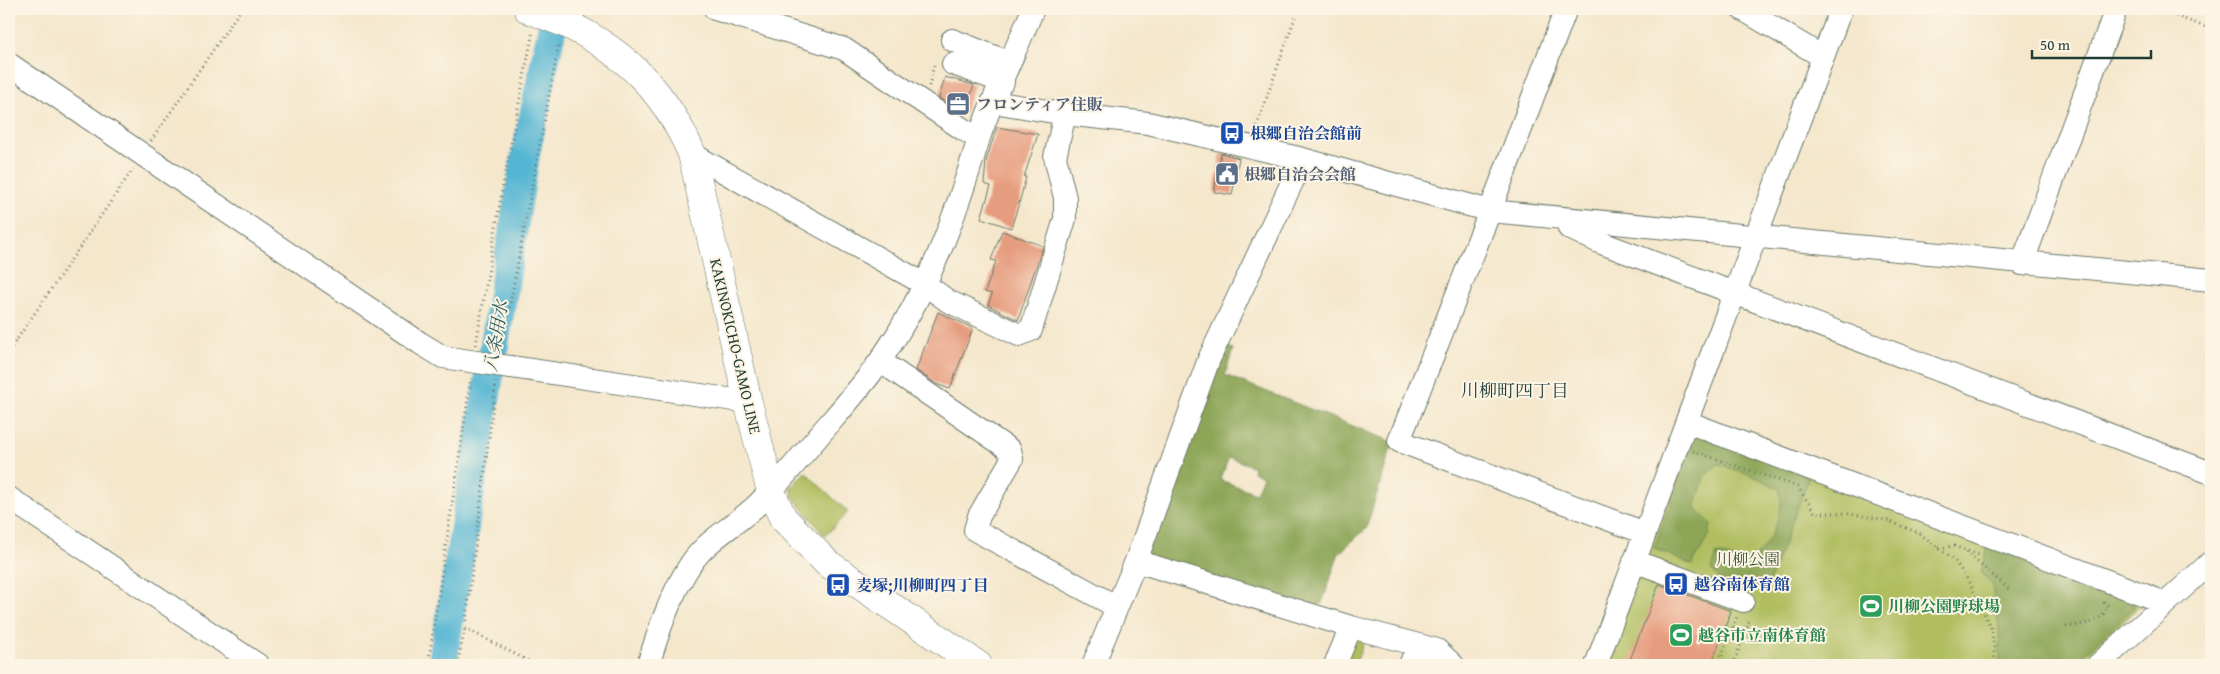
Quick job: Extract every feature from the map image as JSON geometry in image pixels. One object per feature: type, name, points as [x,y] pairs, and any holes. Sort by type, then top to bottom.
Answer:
[{"type":"main road","name":"KAKINOKICHO-GAMO LINE","points":[[552,16],[612,50],[634,67],[658,92],[674,116],[692,154],[748,402],[771,492],[784,518],[827,563],[978,665]]},
{"type":"street","points":[[715,9],[844,49],[964,130],[979,138]]},
{"type":"street","points":[[648,665],[660,625],[678,585],[691,563],[708,544],[751,511],[771,492],[858,390],[880,361],[926,284],[955,216],[979,138],[1033,9]]},
{"type":"street","points":[[1566,9],[1490,211],[1399,441],[1644,533]]},
{"type":"street","points":[[1742,9],[1823,57]]},
{"type":"street","points":[[1596,665],[1754,236],[1841,9]]},
{"type":"street","points":[[2022,264],[2116,9]]},
{"type":"street","points":[[952,40],[1007,72]]},
{"type":"street","points":[[944,60],[1007,72]]},
{"type":"street","points":[[9,64],[420,343],[444,357],[748,402]]},
{"type":"street","points":[[994,102],[1064,114],[1148,123],[1303,159],[1490,211],[2022,264],[2211,280]]},
{"type":"street","points":[[692,154],[926,284],[948,301],[1019,335],[1031,330],[1065,219],[1064,198],[1055,157],[1064,114]]},
{"type":"street","points":[[1093,665],[1136,561],[1210,359],[1303,159]]},
{"type":"street","points":[[1568,220],[1569,228],[1592,239],[2211,473]]},
{"type":"street","points":[[880,361],[1010,450],[1012,459],[979,516],[975,530],[1117,607]]},
{"type":"street","points":[[1687,422],[2155,599],[2162,606]]},
{"type":"street","points":[[9,498],[258,665]]},
{"type":"street","points":[[1634,560],[1747,607]]},
{"type":"street","points":[[1136,561],[1350,627],[1414,655],[1437,650],[1453,665]]},
{"type":"street","points":[[2098,665],[2211,562]]},
{"type":"street","points":[[1335,665],[1350,627]]},
{"type":"path","points":[[9,351],[241,9]]},
{"type":"path","points":[[1250,146],[1298,9]]},
{"type":"path","points":[[2158,9],[2211,29]]},
{"type":"path","points":[[428,665],[552,16]]},
{"type":"path","points":[[457,665],[465,628],[486,364],[503,185],[552,16]]},
{"type":"path","points":[[928,92],[944,60]]},
{"type":"path","points":[[1678,446],[1798,487],[1815,513],[1844,513],[1886,520],[1919,533],[1954,560],[1972,589],[1992,630],[1995,665]]},
{"type":"path","points":[[1939,548],[1954,546],[1984,556]]},
{"type":"path","points":[[1964,550],[2010,592]]},
{"type":"path","points":[[2066,627],[2092,623],[2105,615],[2108,606],[2098,596]]},
{"type":"path","points":[[1718,665],[1747,607]]},
{"type":"path","points":[[1732,665],[1747,607]]},
{"type":"path","points":[[465,628],[536,665]]},
{"type":"path","points":[[2024,665],[2028,660]]},
{"type":"green space","points":[[1223,345],[1233,349],[1225,375],[1393,442],[1366,529],[1339,553],[1322,603],[1313,609],[1144,556]],"holes":[[[1229,457],[1254,467],[1253,472],[1263,476],[1256,493],[1220,480]]]},
{"type":"green space","name":"川柳公園","points":[[1687,422],[2147,600],[2076,665],[1600,665]]},
{"type":"green space","points":[[1695,433],[1809,477],[1767,588],[1722,583],[1712,569],[1717,554],[1740,560],[1748,560],[1754,557],[1766,543],[1779,516],[1781,498],[1779,488],[1748,474],[1718,464],[1704,477],[1695,508],[1711,524],[1709,535],[1692,565],[1654,548]]},
{"type":"green space","points":[[805,472],[848,512],[825,536],[793,497],[791,487]]},
{"type":"green space","points":[[1988,547],[2132,600],[2135,607],[2072,665],[2000,665],[1999,627],[1992,585],[1981,572]]},
{"type":"green space","points":[[1367,634],[1355,665],[1337,665],[1347,641]]},
{"type":"building","points":[[945,77],[974,85],[964,114],[939,98]]},
{"type":"building","points":[[997,127],[1038,134],[1024,177],[1026,177],[1011,228],[981,218],[991,186],[984,184],[986,161]]},
{"type":"building","name":"根郷自治会会館","points":[[1221,153],[1239,158],[1232,195],[1214,192]]},
{"type":"building","points":[[1002,231],[1043,246],[1018,320],[988,305],[992,294],[985,292],[996,261],[991,260]]},
{"type":"building","points":[[938,312],[973,328],[950,389],[936,384],[916,370]]},
{"type":"building","name":"越谷市立南体育館","points":[[1659,584],[1731,611],[1711,665],[1628,665]]},
{"type":"waterway","name":"八条用水","points":[[442,665],[526,152],[556,9]]},
{"type":"place","name":"フロンティア住販","points":[[958,104]]},
{"type":"place","name":"根郷自治会館前","points":[[1232,133]]},
{"type":"place","name":"根郷自治会会館","points":[[1227,174]]},
{"type":"place","name":"越谷南体育館","points":[[1676,584]]},
{"type":"place","name":"麦塚;川柳町四丁目","points":[[838,585]]},
{"type":"place","name":"川柳公園野球場","points":[[1871,606]]},
{"type":"place","name":"越谷市立南体育館","points":[[1681,635]]},
{"type":"district","name":"川柳町四丁目","points":[[1515,391]]}]
